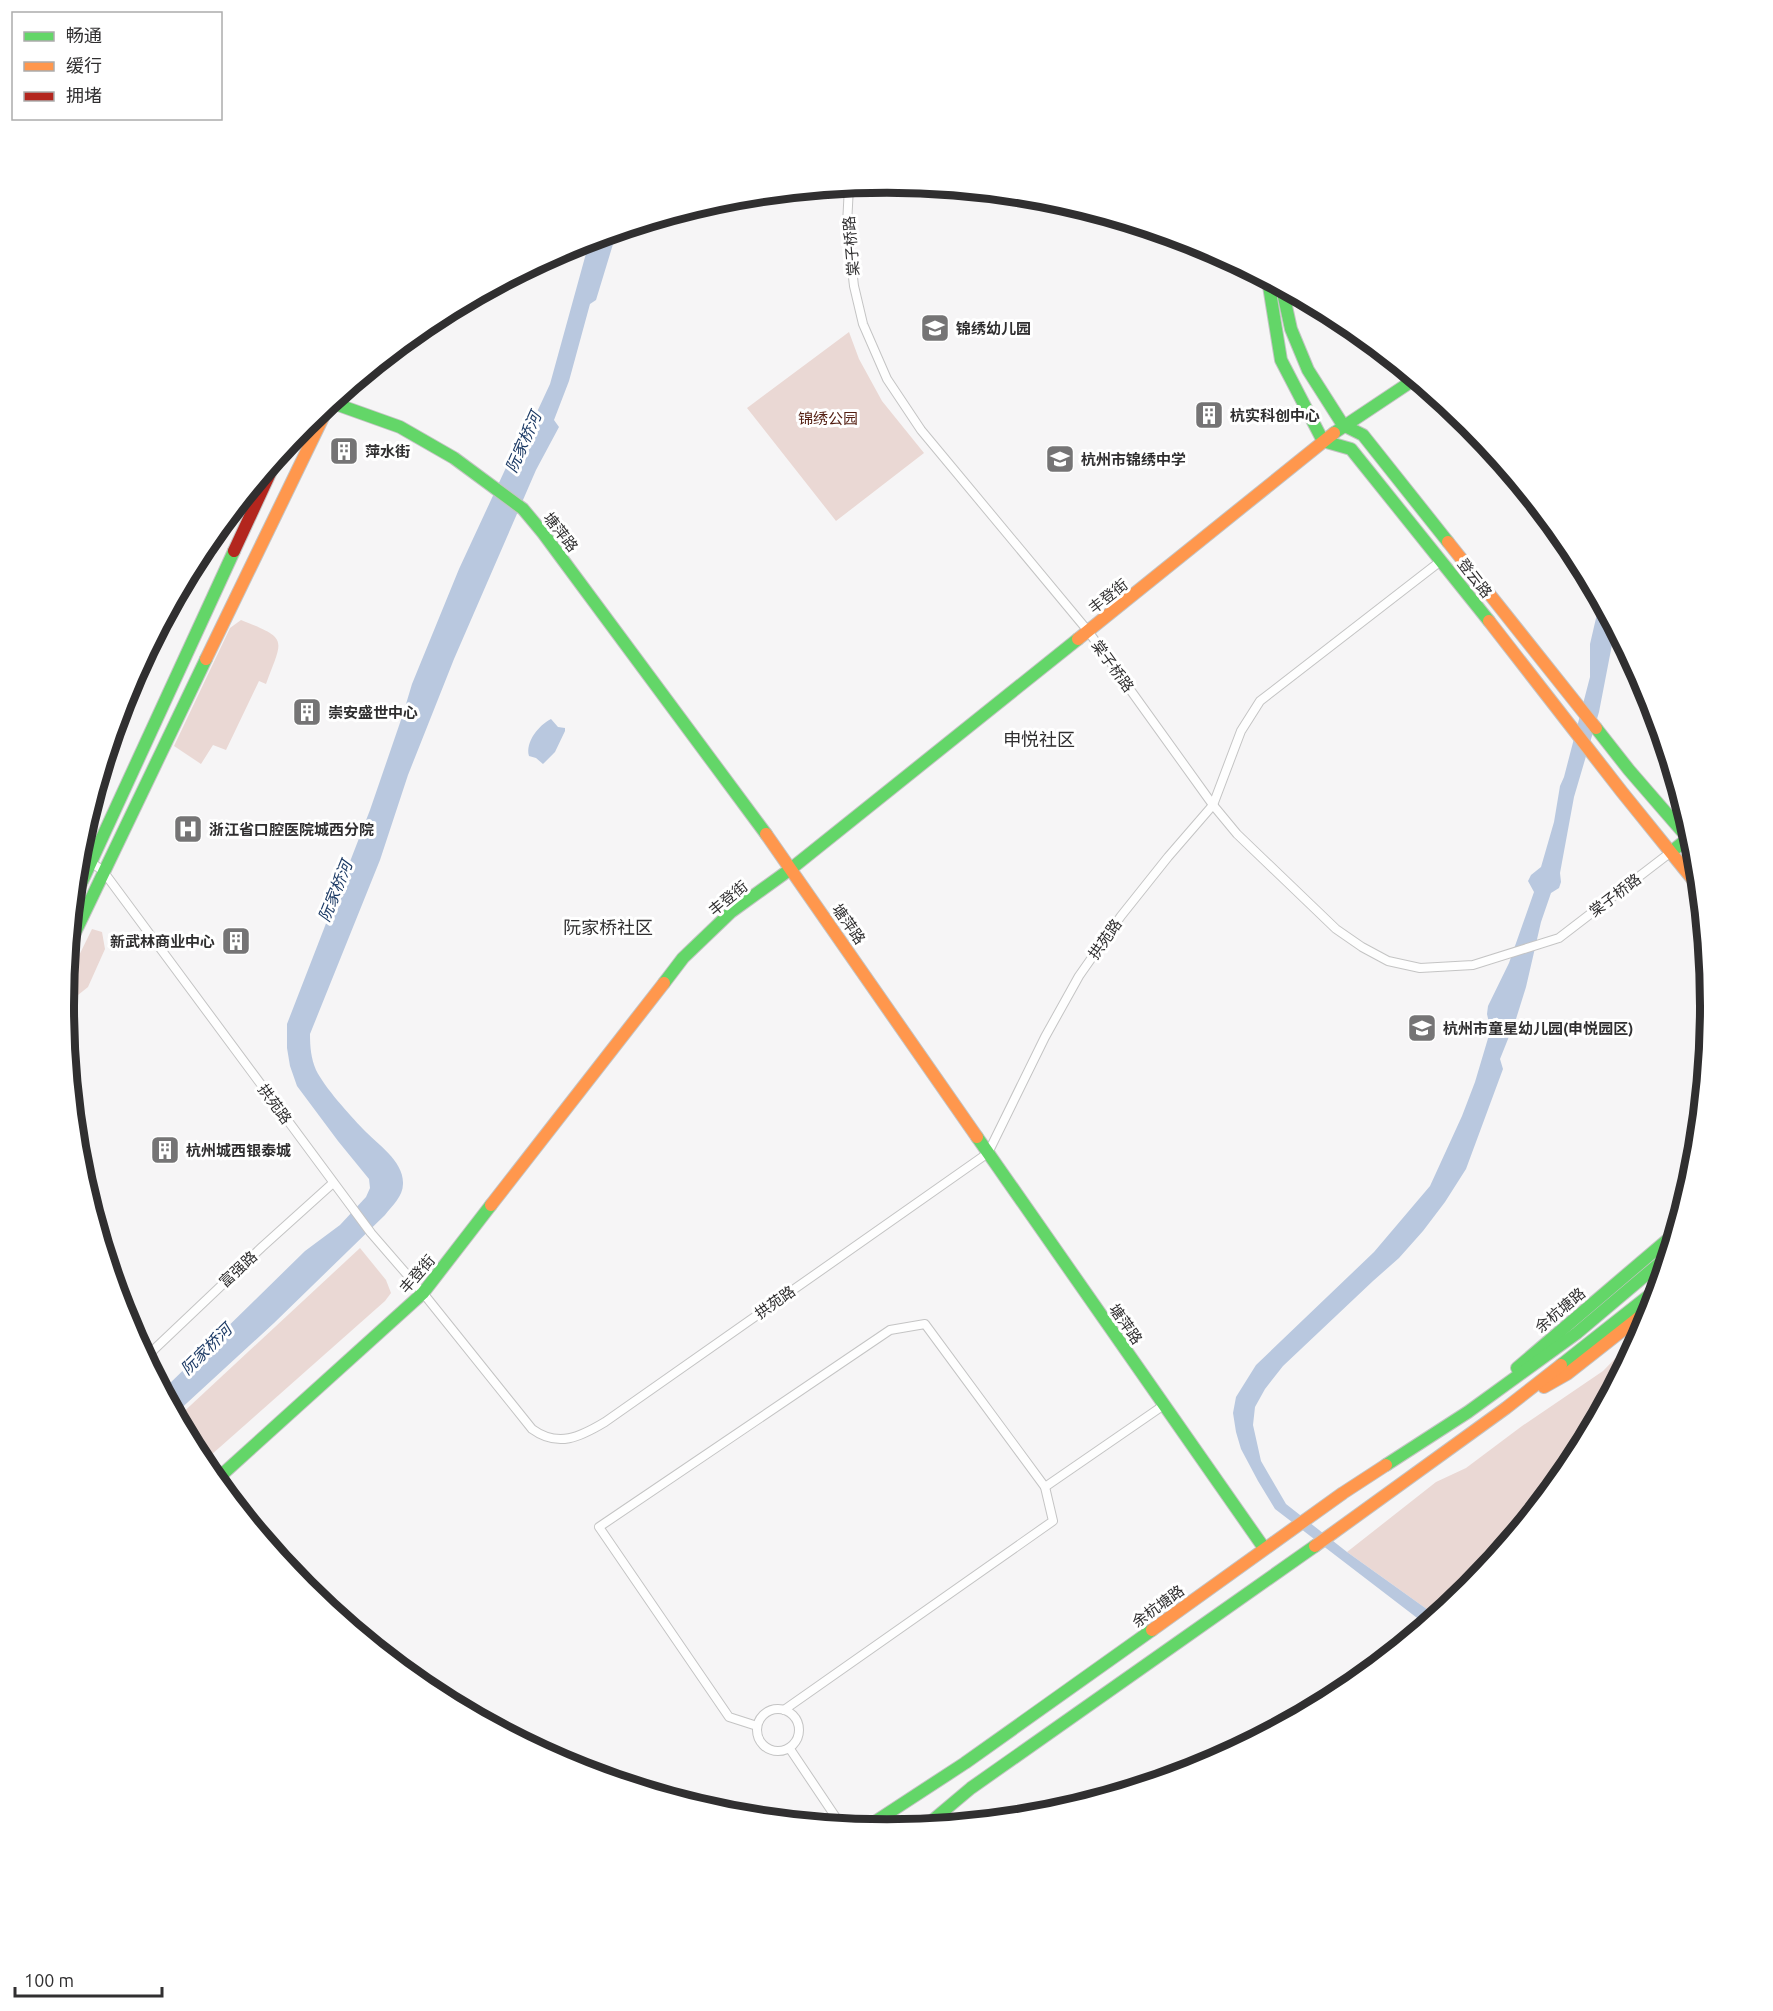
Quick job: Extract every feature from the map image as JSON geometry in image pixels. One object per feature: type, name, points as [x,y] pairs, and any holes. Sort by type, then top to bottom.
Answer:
[{"type":"main road","points":[[1269,288],[1281,360],[1323,441]]},
{"type":"main road","name":"登云路","points":[[1284,296],[1291,329],[1299,351],[1308,370],[1343,425],[1363,435],[1629,770],[1679,827]]},
{"type":"main road","name":"丰登街","points":[[223,1474],[423,1293],[683,958],[731,912],[792,868],[1343,425],[1409,383]]},
{"type":"main road","name":"塘萍路","points":[[339,405],[400,427],[454,458],[523,509],[550,542],[792,868],[988,1154],[1264,1548]]},
{"type":"main road","points":[[77,927],[319,424]]},
{"type":"main road","name":"登云路","points":[[1323,441],[1351,449],[1442,560],[1689,874]]},
{"type":"main road","points":[[84,878],[268,478]]},
{"type":"main road","points":[[1671,852],[1683,845]]},
{"type":"main road","name":"余杭塘路","points":[[1468,1412],[1540,1346],[1664,1243]]},
{"type":"main road","name":"余杭塘路","points":[[880,1819],[965,1763],[1343,1493],[1468,1412],[1577,1333],[1657,1265]]},
{"type":"main road","points":[[931,1817],[1506,1408],[1644,1299]]},
{"type":"main road","points":[[1506,1408],[1567,1374],[1637,1319]]},
{"type":"main road","points":[[893,1819],[965,1763]]},
{"type":"main road","points":[[936,1817],[970,1788]]},
{"type":"street","name":"棠子桥路","points":[[849,194],[847,225],[854,286],[863,324],[887,379],[921,430],[1088,631],[1213,805],[1237,834],[1336,929],[1362,947],[1389,960],[1420,968],[1473,965],[1558,938],[1671,852]]},
{"type":"street","name":"拱苑路","points":[[87,860],[103,871],[346,1201],[532,1429],[543,1437],[559,1440],[576,1437],[605,1422],[988,1154],[1045,1037],[1079,976],[1121,916],[1213,805],[1241,732],[1260,701],[1442,560]]},
{"type":"street","name":"富强路","points":[[151,1353],[262,1247],[333,1184]]},
{"type":"street","points":[[757,1726],[729,1717],[599,1527],[890,1330],[925,1323],[1045,1487],[1053,1521],[784,1710]]},
{"type":"street","points":[[1045,1487],[1164,1405]]},
{"type":"street","points":[[778,1709],[784,1710],[796,1718],[799,1724],[798,1738],[790,1749],[776,1752],[763,1746],[757,1733],[757,1726],[764,1714],[778,1709]]},
{"type":"street","points":[[790,1749],[836,1817]]},
{"type":"green space","name":"锦绣公园","points":[[849,332],[859,359],[882,401],[924,453],[836,521],[747,408]]},
{"type":"green space","points":[[241,620],[274,636],[278,642],[276,657],[266,684],[259,681],[226,750],[213,745],[201,764],[174,746],[230,628]]},
{"type":"green space","points":[[92,929],[102,932],[105,949],[88,987],[78,995],[74,1005],[75,964]]},
{"type":"green space","points":[[360,1248],[386,1280],[391,1293],[385,1301],[210,1456],[183,1413]]},
{"type":"green space","points":[[1622,1351],[1591,1412],[1531,1500],[1498,1542],[1429,1611],[1347,1552],[1436,1482],[1466,1468],[1522,1426],[1603,1371]]},
{"type":"water","name":"阮家桥河","points":[[614,240],[596,300],[590,304],[569,381],[554,420],[559,427],[536,470],[454,659],[408,775],[380,860],[310,1034],[312,1057],[320,1077],[351,1116],[394,1160],[402,1176],[401,1193],[385,1215],[274,1323],[180,1409],[168,1385],[305,1251],[340,1225],[366,1197],[370,1188],[369,1179],[297,1086],[287,1048],[287,1024],[370,810],[412,684],[459,569],[510,459],[530,427],[550,384],[587,250]]},
{"type":"water","points":[[1598,611],[1613,640],[1599,712],[1574,797],[1560,873],[1561,882],[1559,888],[1551,893],[1541,922],[1526,987],[1500,1059],[1503,1069],[1466,1169],[1423,1231],[1399,1258],[1283,1366],[1265,1389],[1255,1407],[1253,1425],[1261,1461],[1286,1504],[1347,1552],[1429,1611],[1419,1620],[1275,1509],[1241,1449],[1233,1413],[1236,1397],[1256,1365],[1374,1252],[1430,1186],[1475,1082],[1489,1035],[1488,1006],[1509,963],[1534,892],[1528,881],[1531,875],[1541,867],[1554,822],[1560,786],[1590,677],[1590,644]]},
{"type":"water","points":[[551,719],[558,727],[565,728],[565,731],[555,752],[543,764],[529,756],[529,745],[542,725]]},
{"type":"traffic: fast","points":[[1269,288],[1281,360],[1323,441],[1351,449],[1489,621]]},
{"type":"traffic: fast","points":[[1284,296],[1291,329],[1308,370],[1343,425],[1363,435],[1448,542]]},
{"type":"traffic: fast","points":[[1334,433],[1409,383]]},
{"type":"traffic: fast","points":[[339,405],[400,427],[454,458],[523,509],[766,834]]},
{"type":"traffic: fast","points":[[84,878],[234,551]]},
{"type":"traffic: fast","points":[[664,983],[683,958],[731,912],[792,868],[1078,639]]},
{"type":"traffic: fast","points":[[77,928],[206,659]]},
{"type":"traffic: fast","points":[[1596,728],[1680,829]]},
{"type":"traffic: fast","points":[[1671,852],[1683,842]]},
{"type":"traffic: fast","points":[[977,1137],[1264,1548]]},
{"type":"traffic: fast","points":[[223,1474],[423,1293],[491,1205]]},
{"type":"traffic: fast","points":[[1517,1368],[1663,1243]]},
{"type":"traffic: fast","points":[[1386,1465],[1468,1412],[1577,1333],[1656,1266]]},
{"type":"traffic: fast","points":[[1561,1365],[1644,1299]]},
{"type":"traffic: fast","points":[[936,1817],[971,1788],[1315,1546]]},
{"type":"traffic: fast","points":[[880,1819],[965,1763],[1152,1630]]},
{"type":"traffic: slow","points":[[206,659],[320,423]]},
{"type":"traffic: slow","points":[[1078,639],[1334,433]]},
{"type":"traffic: slow","points":[[1448,542],[1596,728]]},
{"type":"traffic: slow","points":[[1489,621],[1689,875]]},
{"type":"traffic: slow","points":[[766,834],[977,1137]]},
{"type":"traffic: slow","points":[[491,1205],[664,983]]},
{"type":"traffic: slow","points":[[1544,1387],[1567,1374],[1637,1319]]},
{"type":"traffic: slow","points":[[1315,1546],[1506,1408],[1561,1365]]},
{"type":"traffic: slow","points":[[1152,1630],[1343,1493],[1386,1465]]},
{"type":"traffic: jam","points":[[234,551],[268,478]]},
{"type":"place","name":"锦绣幼儿园","points":[[935,328]]},
{"type":"place","name":"杭实科创中心","points":[[1209,415]]},
{"type":"place","name":"萍水街","points":[[344,451]]},
{"type":"place","name":"杭州市锦绣中学","points":[[1060,459]]},
{"type":"place","name":"崇安盛世中心","points":[[307,712]]},
{"type":"place","name":"浙江省口腔医院城西分院","points":[[188,829]]},
{"type":"place","name":"新武林商业中心","points":[[236,941]]},
{"type":"place","name":"杭州市童星幼儿园(申悦园区)","points":[[1422,1028]]},
{"type":"place","name":"杭州城西银泰城","points":[[165,1150]]},
{"type":"district","name":"申悦社区","points":[[1039,739]]},
{"type":"district","name":"阮家桥社区","points":[[608,927]]}]
